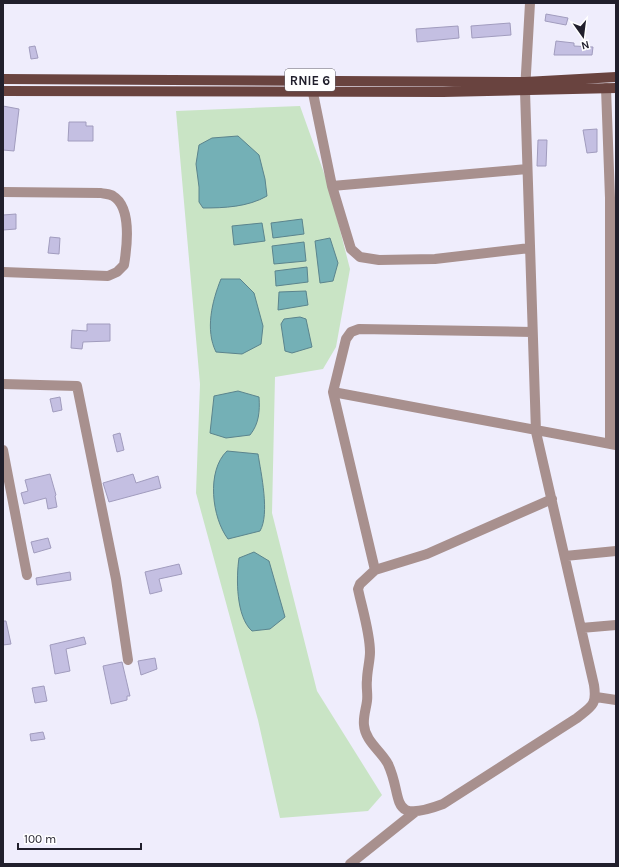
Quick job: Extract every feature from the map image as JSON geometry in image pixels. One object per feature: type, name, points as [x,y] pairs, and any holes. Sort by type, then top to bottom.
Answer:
[{"type":"main road","name":"RNIE 6","points":[[3,91],[313,93],[525,86],[616,77]]},
{"type":"main road","name":"RNIE 6","points":[[3,79],[611,88]]},
{"type":"street","points":[[530,3],[525,86],[536,432],[552,499],[596,697],[593,705],[577,718],[443,804],[425,811],[415,812],[400,805],[388,764],[366,734],[364,725],[367,701],[366,681],[370,653],[358,589],[363,580],[375,570],[427,554],[552,499]]},
{"type":"street","points":[[333,392],[536,432],[613,445],[613,198],[611,88]]},
{"type":"street","points":[[313,93],[332,186],[351,249],[360,257],[379,260],[435,259],[530,248]]},
{"type":"street","points":[[332,186],[527,169]]},
{"type":"street","points":[[3,192],[101,193],[113,196],[122,204],[127,222],[124,265],[117,272],[108,276],[3,272]]},
{"type":"street","points":[[375,570],[333,392],[346,339],[351,332],[359,329],[532,332]]},
{"type":"street","points":[[3,384],[77,386],[116,579],[128,660]]},
{"type":"street","points":[[3,450],[27,575]]},
{"type":"street","points":[[564,556],[616,551]]},
{"type":"street","points":[[581,628],[616,625]]},
{"type":"street","points":[[596,697],[616,700]]},
{"type":"street","points":[[350,864],[415,812]]},
{"type":"green space","points":[[300,106],[329,187],[350,269],[336,347],[323,369],[275,377],[272,513],[317,691],[382,795],[368,811],[280,818],[258,720],[196,493],[200,384],[176,111]]},
{"type":"water","points":[[238,136],[259,155],[265,179],[267,196],[244,205],[203,208],[199,202],[196,164],[199,145],[212,138]]},
{"type":"water","points":[[302,219],[304,234],[273,238],[271,223]]},
{"type":"water","points":[[262,223],[265,241],[234,245],[232,226]]},
{"type":"water","points":[[330,238],[338,263],[333,281],[320,283],[315,241]]},
{"type":"water","points":[[304,242],[306,261],[274,264],[272,246]]},
{"type":"water","points":[[307,267],[308,282],[276,286],[275,271]]},
{"type":"water","points":[[221,279],[240,279],[254,293],[263,326],[261,344],[242,354],[216,352],[213,343],[210,325],[211,316]]},
{"type":"water","points":[[306,291],[308,305],[278,310],[279,292]]},
{"type":"water","points":[[300,317],[306,319],[312,347],[292,353],[285,351],[281,324],[284,319]]},
{"type":"water","points":[[238,391],[259,397],[258,417],[253,431],[250,435],[226,438],[210,433],[214,396]]},
{"type":"water","points":[[227,451],[258,454],[265,504],[263,524],[260,531],[228,539],[218,519],[214,495],[216,470],[220,460]]},
{"type":"water","points":[[254,552],[269,561],[285,617],[270,629],[252,631],[247,625],[240,607],[238,597],[238,576],[239,558]]},
{"type":"building","points":[[546,14],[568,18],[566,25],[545,21]]},
{"type":"building","points":[[510,23],[511,35],[472,38],[471,26]]},
{"type":"building","points":[[458,26],[459,38],[417,42],[416,29]]},
{"type":"building","points":[[556,41],[574,43],[574,46],[593,47],[592,55],[554,55]]},
{"type":"building","points":[[35,46],[38,58],[31,59],[29,47]]},
{"type":"building","points":[[3,106],[19,109],[14,151],[3,150]]},
{"type":"building","points":[[69,122],[86,122],[86,126],[93,126],[93,141],[68,141]]},
{"type":"building","points":[[597,129],[597,152],[587,153],[583,130]]},
{"type":"building","points":[[538,140],[547,140],[546,166],[537,166]]},
{"type":"building","points":[[16,214],[16,229],[3,230],[3,215]]},
{"type":"building","points":[[50,237],[60,238],[59,254],[48,253]]},
{"type":"building","points":[[87,324],[110,324],[110,341],[83,342],[82,349],[71,348],[72,330],[87,331]]},
{"type":"building","points":[[60,397],[62,410],[53,412],[50,399]]},
{"type":"building","points":[[120,433],[124,450],[117,452],[113,435]]},
{"type":"building","points":[[50,474],[56,495],[57,507],[48,509],[46,498],[24,504],[21,493],[28,491],[25,480]]},
{"type":"building","points":[[133,474],[136,483],[158,476],[161,488],[109,502],[103,483]]},
{"type":"building","points":[[48,538],[51,548],[34,553],[31,542]]},
{"type":"building","points":[[179,564],[182,574],[159,579],[162,591],[150,594],[145,572]]},
{"type":"building","points":[[70,572],[71,580],[37,585],[36,578]]},
{"type":"building","points":[[3,621],[6,621],[11,644],[3,645]]},
{"type":"building","points":[[84,637],[86,644],[66,649],[70,671],[55,674],[50,645]]},
{"type":"building","points":[[155,658],[157,669],[141,675],[138,661]]},
{"type":"building","points":[[122,662],[130,696],[127,696],[127,700],[111,704],[103,666]]},
{"type":"building","points":[[44,686],[47,701],[35,703],[32,688]]},
{"type":"building","points":[[43,732],[45,739],[31,741],[30,734]]}]
